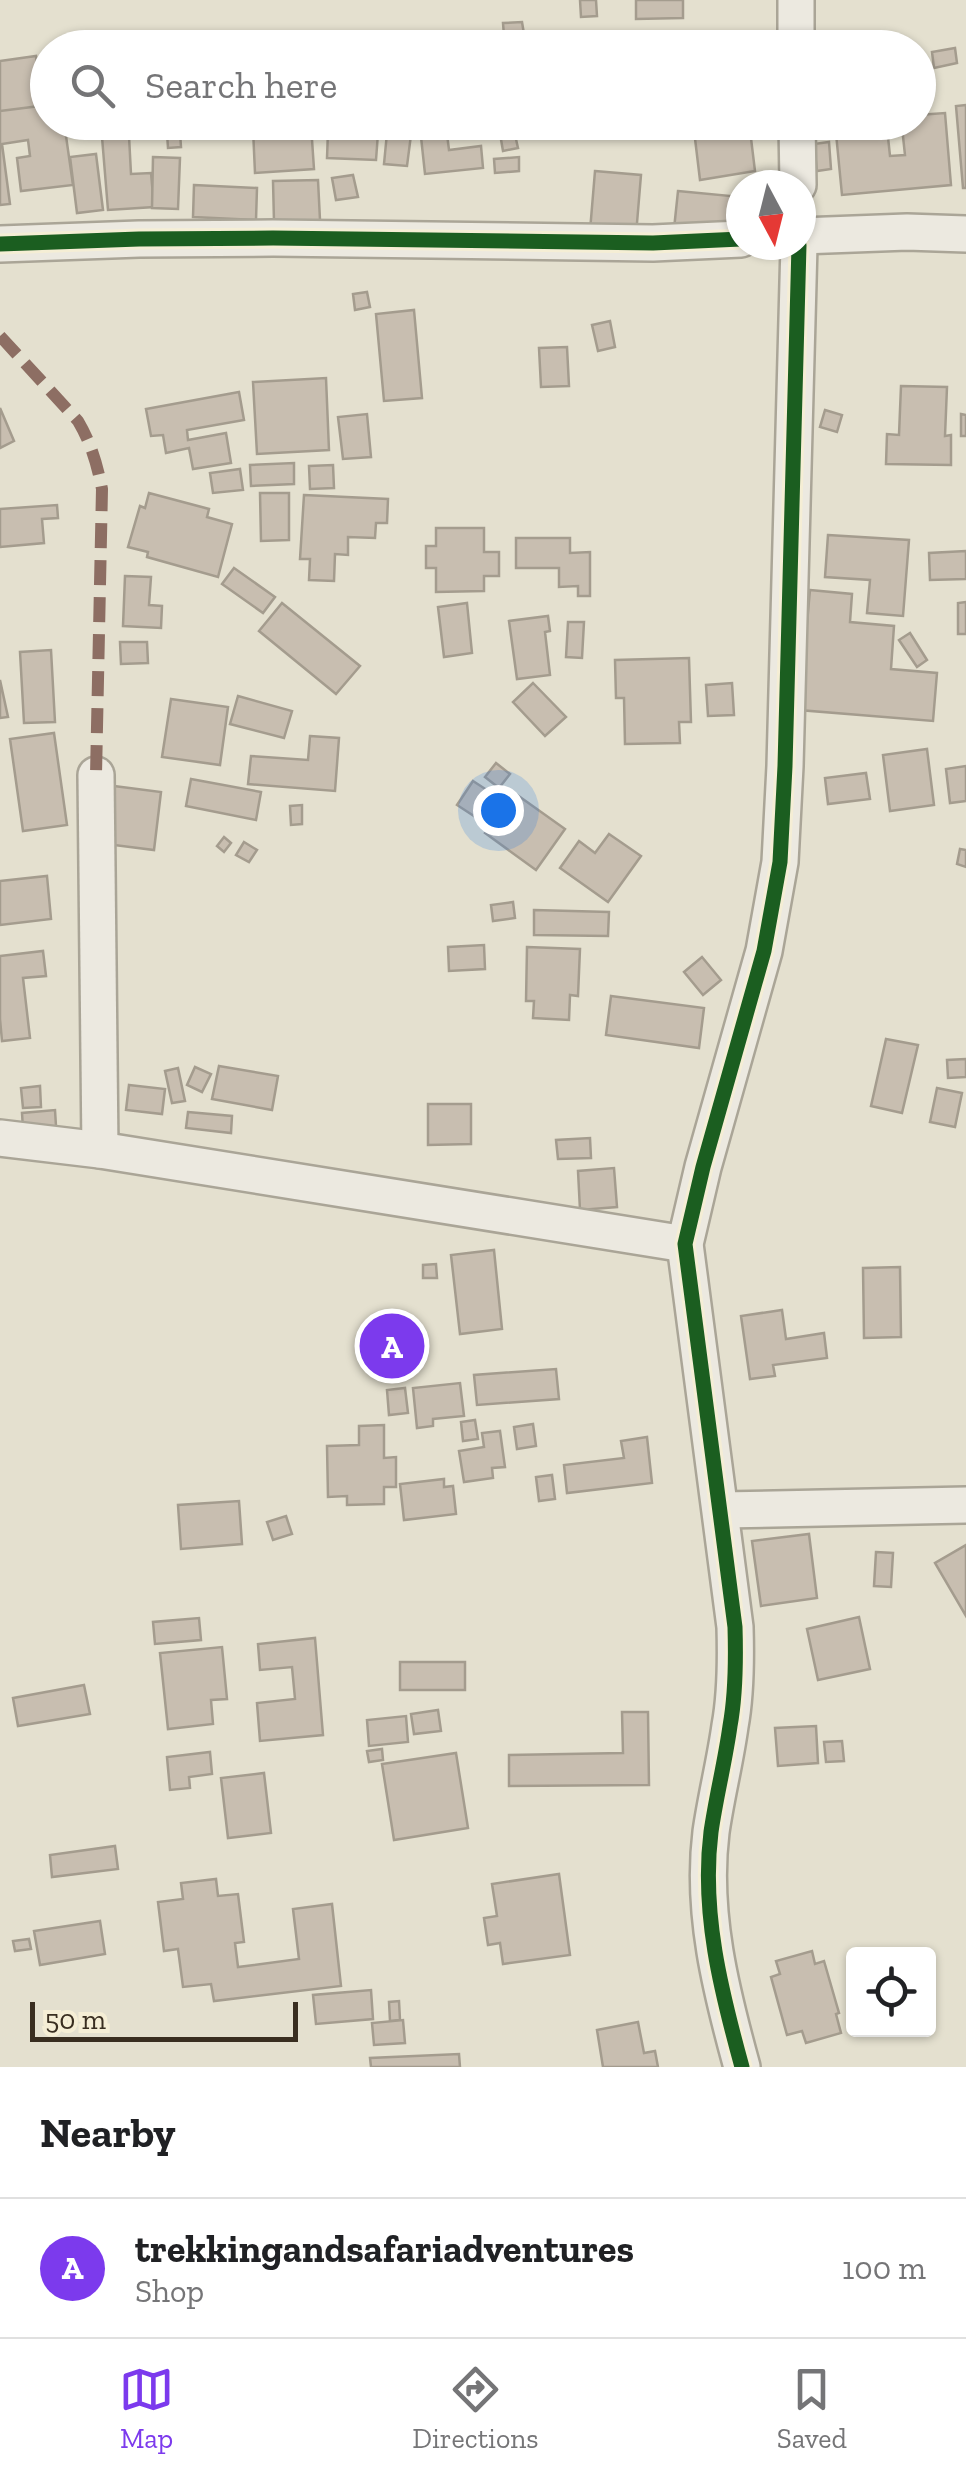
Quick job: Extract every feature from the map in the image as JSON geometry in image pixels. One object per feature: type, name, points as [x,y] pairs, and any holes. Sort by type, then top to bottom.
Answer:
[{"type":"street","points":[[796,0],[796,30]]},
{"type":"street","points":[[797,140],[798,170]]},
{"type":"street","points":[[816,235],[966,234]]},
{"type":"street","points":[[0,244],[234,238],[654,243],[726,240]]},
{"type":"street","points":[[742,2067],[716,1966],[709,1914],[710,1835],[731,1722],[736,1660],[734,1603],[686,1244],[703,1166],[764,951],[780,862],[799,260]]},
{"type":"street","points":[[96,774],[100,1150]]},
{"type":"street","points":[[0,1138],[100,1150],[686,1244]]},
{"type":"street","points":[[722,1510],[966,1505]]},
{"type":"building","points":[[580,0],[596,0],[597,16],[581,17]]},
{"type":"building","points":[[636,0],[683,0],[683,18],[636,19]]},
{"type":"building","points":[[522,22],[523,30],[504,30],[503,23]]},
{"type":"building","points":[[955,48],[957,63],[936,68],[936,51]]},
{"type":"building","points":[[30,57],[30,120],[0,124],[0,61]]},
{"type":"building","points":[[966,105],[966,188],[963,188],[956,106]]},
{"type":"building","points":[[30,107],[30,140],[67,140],[73,185],[21,191],[17,158],[30,156],[28,140],[2,144],[10,204],[0,205],[0,111]]},
{"type":"building","points":[[945,113],[951,185],[842,195],[837,140],[888,140],[890,156],[905,155],[903,140],[936,140],[936,114]]},
{"type":"building","points":[[102,140],[129,140],[131,174],[151,173],[154,207],[108,210]]},
{"type":"building","points":[[167,140],[181,140],[181,147],[168,148]]},
{"type":"building","points":[[254,140],[312,140],[314,169],[255,173]]},
{"type":"building","points":[[328,140],[377,140],[376,160],[327,158]]},
{"type":"building","points":[[386,140],[410,140],[407,166],[384,164]]},
{"type":"building","points":[[421,140],[448,140],[449,150],[481,146],[483,168],[425,174]]},
{"type":"building","points":[[501,140],[516,140],[518,148],[503,151]]},
{"type":"building","points":[[695,140],[751,140],[755,170],[726,170],[726,176],[700,180]]},
{"type":"building","points":[[829,142],[831,169],[817,171],[814,144]]},
{"type":"building","points":[[96,154],[103,210],[77,213],[70,157]]},
{"type":"building","points":[[153,157],[180,158],[178,209],[152,208]]},
{"type":"building","points":[[519,157],[519,171],[495,173],[494,159]]},
{"type":"building","points":[[595,171],[641,175],[636,235],[590,231]]},
{"type":"building","points":[[353,175],[358,197],[336,200],[332,178]]},
{"type":"building","points":[[318,180],[320,220],[274,222],[273,181]]},
{"type":"building","points":[[194,185],[257,188],[256,220],[193,217]]},
{"type":"building","points":[[678,191],[726,196],[726,235],[674,229]]},
{"type":"building","points":[[367,292],[370,307],[355,310],[353,294]]},
{"type":"building","points":[[414,310],[422,398],[384,401],[376,314]]},
{"type":"building","points":[[610,321],[615,347],[598,351],[592,325]]},
{"type":"building","points":[[567,347],[569,386],[541,387],[539,348]]},
{"type":"building","points":[[326,378],[329,450],[257,454],[253,382]]},
{"type":"building","points":[[901,386],[947,387],[945,436],[951,435],[951,465],[886,464],[887,434],[899,435]]},
{"type":"building","points":[[239,392],[244,420],[187,430],[188,440],[226,433],[231,463],[193,469],[189,448],[166,453],[163,435],[151,436],[146,409]]},
{"type":"building","points":[[0,408],[14,441],[0,448]]},
{"type":"building","points":[[825,410],[842,415],[837,432],[820,427]]},
{"type":"building","points":[[367,414],[371,457],[343,459],[338,417]]},
{"type":"building","points":[[961,414],[966,415],[966,436],[961,436]]},
{"type":"building","points":[[294,463],[294,484],[251,486],[250,465]]},
{"type":"building","points":[[333,465],[334,488],[310,489],[309,466]]},
{"type":"building","points":[[240,469],[243,490],[213,493],[210,473]]},
{"type":"building","points":[[149,493],[209,509],[207,517],[232,524],[218,577],[147,557],[148,552],[128,547],[140,506],[145,508]]},
{"type":"building","points":[[260,493],[289,493],[289,540],[261,541]]},
{"type":"building","points":[[304,495],[388,499],[387,523],[376,523],[375,538],[348,537],[348,555],[335,554],[334,581],[309,580],[310,559],[300,559]]},
{"type":"building","points":[[57,505],[58,518],[42,519],[44,543],[0,547],[0,509]]},
{"type":"building","points":[[436,528],[484,528],[484,552],[499,552],[499,576],[484,576],[484,591],[436,592],[436,568],[426,568],[426,546],[436,546]]},
{"type":"building","points":[[828,535],[909,540],[903,616],[867,613],[870,580],[825,577]]},
{"type":"building","points":[[516,538],[570,538],[570,553],[590,552],[590,596],[578,596],[578,586],[559,587],[559,568],[516,568]]},
{"type":"building","points":[[966,551],[966,579],[930,580],[929,553]]},
{"type":"building","points":[[234,568],[275,597],[263,613],[222,584]]},
{"type":"building","points":[[125,576],[151,577],[149,605],[162,606],[161,628],[123,626]]},
{"type":"building","points":[[810,590],[852,594],[850,622],[894,626],[891,669],[937,673],[933,721],[799,710]]},
{"type":"building","points":[[966,602],[966,634],[958,634],[958,603]]},
{"type":"building","points":[[282,603],[360,666],[336,694],[259,631]]},
{"type":"building","points":[[467,603],[472,653],[444,657],[438,607]]},
{"type":"building","points":[[548,616],[550,631],[545,632],[550,675],[517,679],[509,621]]},
{"type":"building","points":[[568,622],[584,622],[582,658],[566,657]]},
{"type":"building","points":[[910,633],[927,660],[917,667],[899,640]]},
{"type":"building","points":[[120,642],[147,642],[148,663],[121,664]]},
{"type":"building","points":[[51,650],[55,722],[24,723],[20,652]]},
{"type":"building","points":[[689,658],[691,722],[679,722],[680,743],[625,744],[624,698],[616,698],[615,660]]},
{"type":"building","points":[[0,680],[8,717],[0,718]]},
{"type":"building","points":[[533,683],[566,717],[545,736],[513,702]]},
{"type":"building","points":[[732,683],[734,715],[708,716],[706,685]]},
{"type":"building","points":[[238,696],[292,711],[284,738],[230,724]]},
{"type":"building","points":[[171,699],[228,707],[220,765],[162,757]]},
{"type":"building","points":[[54,733],[67,825],[23,831],[10,739]]},
{"type":"building","points":[[310,736],[339,738],[335,791],[248,784],[251,756],[308,760]]},
{"type":"building","points":[[927,749],[934,805],[890,811],[883,755]]},
{"type":"building","points":[[496,763],[510,774],[499,788],[485,777]]},
{"type":"building","points":[[966,766],[966,801],[950,803],[946,769]]},
{"type":"building","points":[[866,773],[870,799],[828,804],[825,778]]},
{"type":"building","points":[[191,779],[261,792],[256,820],[186,806]]},
{"type":"building","points":[[473,781],[493,794],[477,818],[457,805]]},
{"type":"building","points":[[114,786],[161,792],[154,850],[106,844]]},
{"type":"building","points":[[513,792],[565,829],[536,870],[485,833]]},
{"type":"building","points":[[302,805],[302,824],[291,825],[290,806]]},
{"type":"building","points":[[609,834],[641,856],[608,902],[560,868],[579,841],[595,853]]},
{"type":"building","points":[[224,837],[231,843],[224,852],[217,846]]},
{"type":"building","points":[[244,842],[257,850],[249,862],[236,855]]},
{"type":"building","points":[[960,849],[966,850],[966,867],[957,864]]},
{"type":"building","points":[[47,876],[51,919],[0,925],[0,881]]},
{"type":"building","points":[[513,902],[515,918],[493,921],[491,905]]},
{"type":"building","points":[[534,910],[609,912],[608,936],[534,935]]},
{"type":"building","points":[[484,945],[485,969],[449,971],[448,947]]},
{"type":"building","points":[[527,947],[580,949],[578,996],[570,995],[569,1020],[533,1018],[534,1001],[526,1001]]},
{"type":"building","points":[[43,951],[46,976],[23,978],[30,1038],[2,1041],[0,956]]},
{"type":"building","points":[[702,957],[721,980],[703,995],[684,972]]},
{"type":"building","points":[[611,996],[704,1008],[699,1048],[606,1035]]},
{"type":"building","points":[[886,1039],[918,1045],[902,1113],[871,1106]]},
{"type":"building","points":[[966,1059],[966,1077],[948,1078],[947,1060]]},
{"type":"building","points":[[219,1066],[278,1076],[272,1110],[212,1099]]},
{"type":"building","points":[[195,1067],[211,1074],[202,1092],[187,1085]]},
{"type":"building","points":[[178,1068],[185,1101],[172,1103],[165,1071]]},
{"type":"building","points":[[129,1085],[165,1089],[162,1114],[126,1110]]},
{"type":"building","points":[[40,1086],[41,1107],[23,1108],[21,1088]]},
{"type":"building","points":[[937,1088],[962,1093],[955,1127],[930,1122]]},
{"type":"building","points":[[428,1104],[471,1104],[471,1144],[428,1145]]},
{"type":"building","points":[[55,1110],[56,1126],[23,1129],[22,1113]]},
{"type":"building","points":[[188,1112],[232,1116],[231,1133],[186,1128]]},
{"type":"building","points":[[590,1138],[591,1158],[558,1159],[556,1140]]},
{"type":"building","points":[[614,1168],[617,1207],[580,1210],[578,1171]]},
{"type":"building","points":[[494,1250],[502,1329],[460,1334],[451,1255]]},
{"type":"building","points":[[436,1264],[437,1278],[423,1278],[423,1265]]},
{"type":"building","points":[[900,1267],[901,1337],[864,1338],[863,1268]]},
{"type":"building","points":[[782,1310],[786,1339],[824,1333],[827,1358],[773,1365],[775,1376],[750,1379],[741,1316]]},
{"type":"building","points":[[556,1369],[559,1399],[477,1405],[474,1375]]},
{"type":"building","points":[[460,1383],[464,1416],[433,1419],[433,1426],[417,1428],[413,1388]]},
{"type":"building","points":[[405,1388],[408,1413],[389,1415],[387,1390]]},
{"type":"building","points":[[475,1420],[478,1439],[463,1441],[461,1422]]},
{"type":"building","points":[[533,1424],[536,1446],[517,1449],[514,1427]]},
{"type":"building","points":[[384,1425],[384,1458],[396,1457],[396,1487],[384,1487],[384,1504],[347,1505],[347,1496],[328,1497],[327,1446],[359,1445],[359,1426]]},
{"type":"building","points":[[500,1431],[505,1467],[492,1468],[493,1478],[464,1482],[459,1451],[484,1447],[482,1433]]},
{"type":"building","points":[[647,1437],[652,1483],[567,1493],[564,1465],[624,1458],[621,1441]]},
{"type":"building","points":[[552,1475],[555,1499],[539,1501],[536,1477]]},
{"type":"building","points":[[444,1479],[444,1487],[453,1486],[456,1514],[404,1520],[400,1484]]},
{"type":"building","points":[[239,1501],[242,1544],[181,1549],[178,1505]]},
{"type":"building","points":[[286,1516],[292,1534],[273,1540],[267,1522]]},
{"type":"building","points":[[809,1534],[817,1598],[761,1606],[752,1541]]},
{"type":"building","points":[[966,1545],[966,1616],[935,1563]]},
{"type":"building","points":[[876,1552],[893,1553],[891,1587],[874,1586]]},
{"type":"building","points":[[859,1617],[870,1669],[818,1680],[807,1629]]},
{"type":"building","points":[[199,1618],[201,1640],[155,1644],[153,1622]]},
{"type":"building","points":[[315,1638],[323,1735],[260,1741],[257,1703],[295,1699],[292,1667],[260,1670],[258,1644]]},
{"type":"building","points":[[222,1647],[227,1699],[211,1700],[213,1724],[168,1729],[160,1653]]},
{"type":"building","points":[[400,1662],[465,1662],[465,1690],[400,1690]]},
{"type":"building","points":[[84,1685],[90,1714],[18,1726],[13,1698]]},
{"type":"building","points":[[438,1710],[441,1731],[414,1734],[411,1714]]},
{"type":"building","points":[[622,1712],[648,1712],[649,1785],[509,1786],[509,1755],[623,1753]]},
{"type":"building","points":[[406,1716],[408,1742],[369,1746],[367,1720]]},
{"type":"building","points":[[816,1726],[818,1763],[778,1766],[775,1728]]},
{"type":"building","points":[[842,1741],[844,1761],[826,1762],[824,1742]]},
{"type":"building","points":[[382,1749],[383,1760],[369,1762],[367,1751]]},
{"type":"building","points":[[210,1752],[212,1774],[189,1777],[190,1788],[170,1790],[167,1757]]},
{"type":"building","points":[[456,1753],[468,1828],[394,1840],[382,1764]]},
{"type":"building","points":[[264,1773],[271,1833],[228,1838],[221,1778]]},
{"type":"building","points":[[115,1846],[118,1869],[52,1877],[50,1855]]},
{"type":"building","points":[[559,1874],[570,1955],[503,1964],[500,1943],[488,1945],[484,1918],[497,1916],[492,1884]]},
{"type":"building","points":[[216,1879],[218,1896],[238,1894],[244,1942],[235,1943],[238,1967],[299,1959],[293,1909],[332,1904],[341,1986],[214,2001],[211,1984],[183,1987],[178,1949],[164,1951],[158,1902],[183,1899],[181,1883]]},
{"type":"building","points":[[100,1921],[105,1954],[40,1965],[34,1931]]},
{"type":"building","points":[[29,1939],[31,1949],[15,1951],[13,1941]]},
{"type":"building","points":[[812,1951],[815,1964],[824,1961],[841,2033],[806,2043],[802,2031],[787,2035],[771,1977],[780,1974],[776,1961]]},
{"type":"building","points":[[371,1990],[373,2019],[316,2024],[313,1995]]},
{"type":"building","points":[[399,2001],[400,2020],[390,2021],[389,2002]]},
{"type":"building","points":[[403,2020],[405,2043],[374,2045],[372,2023]]},
{"type":"building","points":[[638,2022],[644,2053],[655,2051],[658,2067],[603,2067],[597,2030]]},
{"type":"building","points":[[459,2054],[460,2067],[371,2067],[370,2058]]},
{"type":"marked path","points":[[0,336],[78,421],[102,489],[96,775]]},
{"type":"cycle path","points":[[0,244],[273,238],[653,243],[726,240]]},
{"type":"cycle path","points":[[742,2067],[720,1980],[709,1892],[711,1832],[733,1701],[735,1627],[685,1244],[764,951],[780,862],[799,260]]},
{"type":"place","name":"trekkingandsafariadventures","points":[[392,1346]]}]
